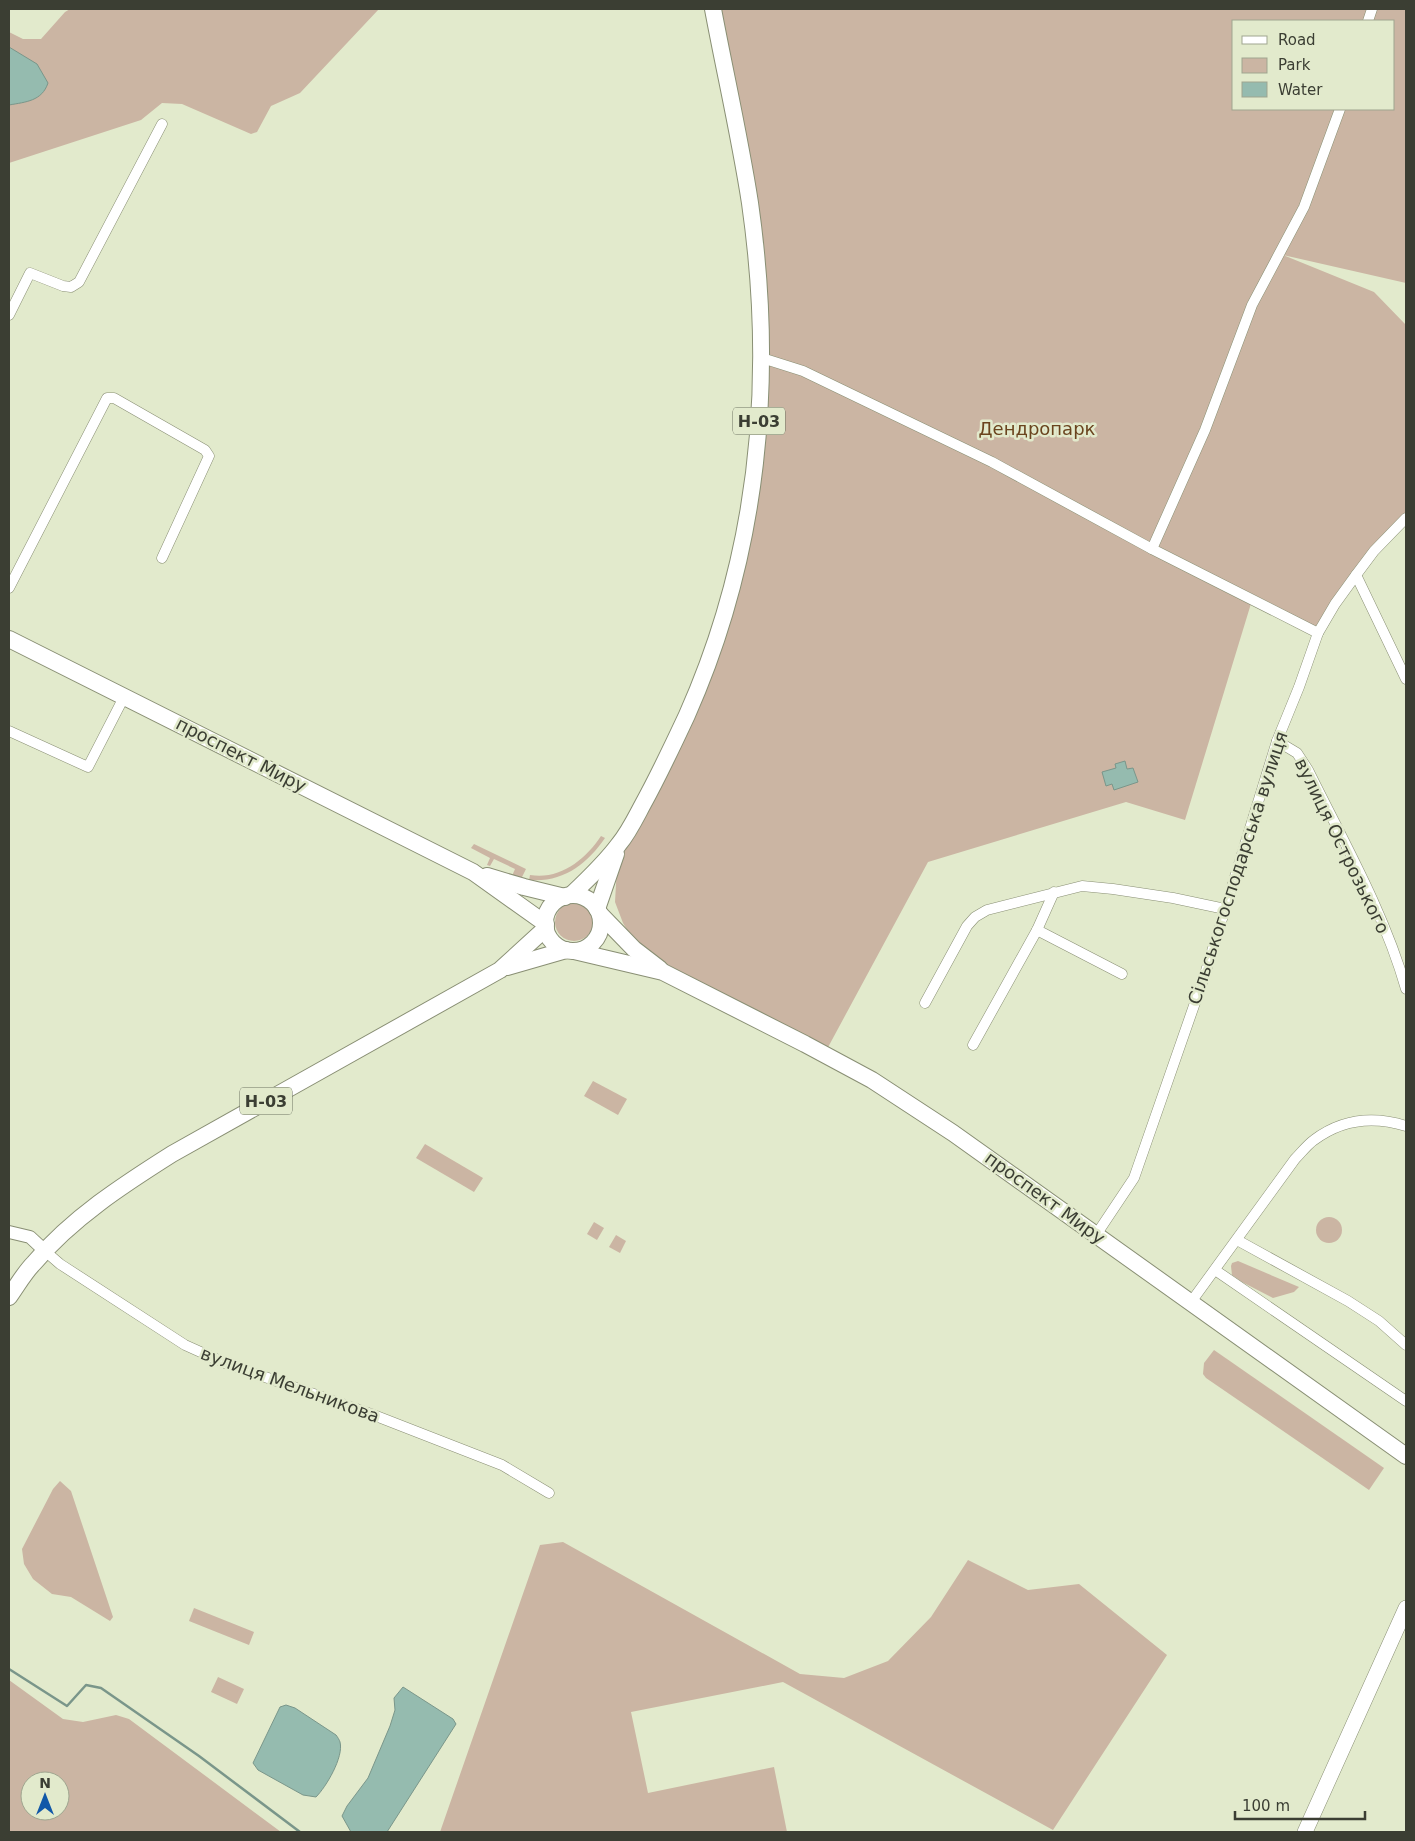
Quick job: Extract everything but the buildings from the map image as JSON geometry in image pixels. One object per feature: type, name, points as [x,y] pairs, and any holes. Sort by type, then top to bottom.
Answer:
[{"type":"main road","name":"Н-03","points":[[500,970],[546,926],[546,918],[550,907],[568,896],[604,862],[621,842],[666,763],[710,660],[731,588],[749,515],[760,416],[762,358],[759,287],[750,205],[741,147],[712,9]]},
{"type":"main road","name":"проспект Миру","points":[[9,639],[473,872],[546,926]]},
{"type":"main road","name":"Н-03","points":[[9,1297],[33,1264],[62,1234],[109,1195],[172,1154],[500,970],[586,947],[596,939],[601,927],[598,911],[621,842]]},
{"type":"main road","name":"проспект Миру","points":[[473,872],[524,887],[568,896]]},
{"type":"main road","points":[[568,896],[577,896],[588,900],[598,911]]},
{"type":"main road","name":"проспект Миру","points":[[598,911],[634,949],[663,972],[806,1044],[872,1080],[953,1133],[1406,1456]]},
{"type":"main road","points":[[546,926],[552,940],[570,950]]},
{"type":"main road","name":"проспект Миру","points":[[570,950],[663,972]]},
{"type":"main road","points":[[1305,1832],[1406,1608]]},
{"type":"street","points":[[1152,549],[1205,430],[1252,305],[1304,207],[1340,110]]},
{"type":"street","points":[[9,315],[30,274],[63,286],[72,287],[79,282],[162,124]]},
{"type":"street","points":[[762,358],[803,371],[992,462],[1152,549],[1318,633]]},
{"type":"street","points":[[9,588],[107,398],[114,398],[205,450],[208,456],[162,558]]},
{"type":"street","name":"Сільськогосподарська вулиця","points":[[1096,1235],[1134,1178],[1205,974],[1277,741],[1318,633],[1335,604],[1374,551],[1406,518]]},
{"type":"street","points":[[1356,575],[1406,680]]},
{"type":"street","points":[[9,731],[88,767],[124,697]]},
{"type":"street","name":"вулиця Острозького","points":[[1277,741],[1297,753],[1308,770],[1367,888],[1400,966],[1406,989]]},
{"type":"street","points":[[925,1003],[967,926],[975,917],[987,910],[1082,886],[1173,898],[1225,909]]},
{"type":"street","points":[[973,1045],[1037,930],[1054,892]]},
{"type":"street","points":[[1037,930],[1122,974]]},
{"type":"street","points":[[1191,1302],[1295,1159],[1313,1141],[1329,1131],[1357,1121],[1386,1121],[1406,1126]]},
{"type":"street","points":[[9,1232],[30,1237],[45,1250]]},
{"type":"street","points":[[1237,1240],[1348,1301],[1380,1321],[1406,1345]]},
{"type":"street","name":"вулиця Мельникова","points":[[45,1250],[60,1264],[185,1345],[225,1363],[371,1414],[502,1464],[549,1493]]},
{"type":"street","points":[[1215,1270],[1406,1401]]},
{"type":"green space","points":[[70,9],[379,9],[300,93],[271,106],[257,132],[251,134],[182,104],[162,103],[141,120],[9,163],[9,32],[23,39],[41,39],[65,12]]},
{"type":"green space","name":"Дендропарк","points":[[721,9],[1406,9],[1406,283],[1283,255],[1374,292],[1406,325],[1406,513],[1371,548],[1316,628],[1253,597],[1185,820],[1126,802],[928,862],[826,1051],[665,969],[637,947],[623,923],[615,902],[617,867],[735,589],[765,358]]},
{"type":"green space","points":[[601,836],[605,838],[598,847],[582,864],[573,870],[553,878],[529,880],[530,875],[552,874],[571,866],[595,845]]},
{"type":"green space","points":[[474,844],[526,869],[521,879],[512,876],[515,869],[494,859],[490,866],[487,865],[490,858],[471,848]]},
{"type":"green space","points":[[574,903],[587,909],[593,922],[587,935],[574,941],[561,935],[555,922],[561,909]]},
{"type":"green space","points":[[593,1081],[627,1099],[618,1115],[584,1096]]},
{"type":"green space","points":[[425,1144],[483,1178],[474,1192],[416,1158]]},
{"type":"green space","points":[[1329,1217],[1338,1221],[1342,1230],[1338,1239],[1329,1243],[1320,1239],[1316,1230],[1320,1221]]},
{"type":"green space","points":[[594,1222],[604,1228],[597,1240],[587,1234]]},
{"type":"green space","points":[[616,1235],[626,1241],[620,1253],[609,1247]]},
{"type":"green space","points":[[1238,1261],[1299,1287],[1294,1292],[1273,1298],[1232,1275],[1232,1263]]},
{"type":"green space","points":[[1214,1350],[1384,1468],[1369,1490],[1206,1378],[1203,1374],[1204,1363]]},
{"type":"green space","points":[[60,1481],[71,1491],[113,1617],[110,1621],[71,1597],[52,1594],[33,1579],[24,1564],[22,1549],[53,1489]]},
{"type":"green space","points":[[563,1542],[800,1674],[844,1678],[888,1661],[931,1617],[968,1560],[1028,1590],[1079,1584],[1167,1655],[1053,1830],[783,1682],[631,1712],[648,1793],[774,1767],[787,1832],[440,1832],[540,1545]]},
{"type":"green space","points":[[194,1608],[254,1632],[249,1645],[189,1621]]},
{"type":"green space","points":[[218,1677],[244,1689],[237,1704],[211,1692]]},
{"type":"green space","points":[[9,1680],[63,1719],[83,1722],[116,1715],[129,1719],[281,1832],[9,1832]]},
{"type":"water","points":[[9,47],[37,64],[48,83],[42,94],[33,100],[9,105]]},
{"type":"water","points":[[1125,761],[1127,769],[1133,768],[1138,782],[1114,790],[1112,784],[1106,786],[1102,772],[1116,768],[1115,764]]},
{"type":"water","points":[[403,1687],[453,1719],[456,1724],[387,1832],[351,1832],[342,1816],[347,1806],[368,1778],[390,1726],[395,1710],[394,1698]]},
{"type":"water","points":[[286,1705],[295,1708],[336,1735],[340,1741],[341,1748],[337,1763],[325,1786],[316,1797],[303,1795],[258,1770],[253,1763],[280,1707]]},
{"type":"waterway","points":[[9,1669],[67,1706],[86,1685],[101,1688],[199,1756],[300,1832]]}]
